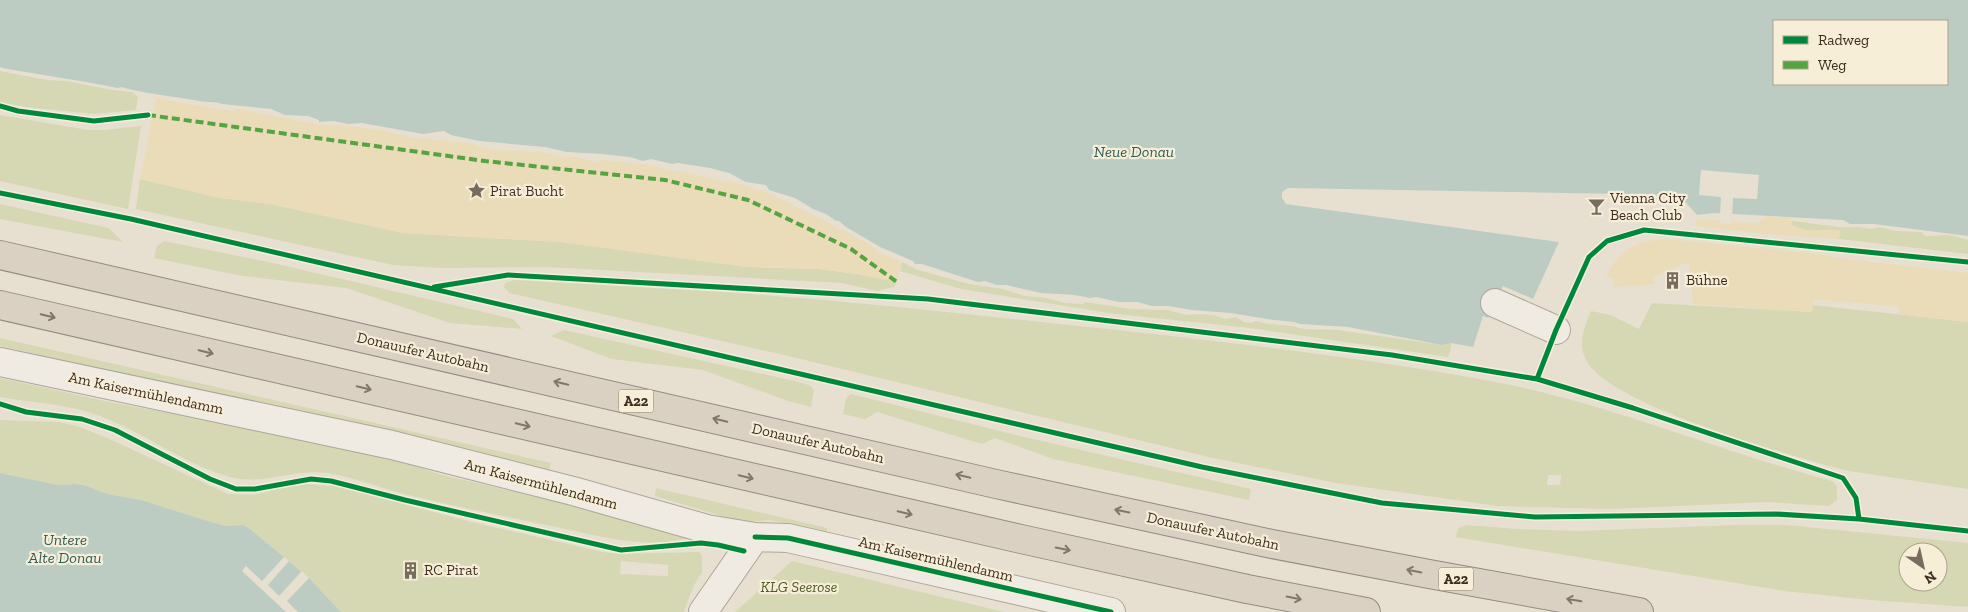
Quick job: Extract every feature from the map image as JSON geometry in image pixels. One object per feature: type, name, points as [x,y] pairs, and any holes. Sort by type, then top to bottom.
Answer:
[{"type":"highway","name":"Donauufer Autobahn","points":[[0,255],[996,484],[1272,544],[1639,612]]},
{"type":"highway","points":[[0,305],[1030,541],[1366,612]]},
{"type":"street","points":[[1495,303],[1556,330]]},
{"type":"street","name":"Am Kaisermühlendamm","points":[[0,362],[392,445],[573,491],[707,529],[755,537],[788,538],[1111,612]]},
{"type":"street","points":[[703,612],[755,537]]},
{"type":"green space","points":[[0,71],[47,80],[66,81],[132,92],[138,97],[136,110],[94,114],[26,107],[0,102]]},
{"type":"green space","points":[[0,115],[88,130],[141,126],[128,209],[0,181]]},
{"type":"green space","points":[[140,179],[220,198],[270,204],[403,233],[560,242],[747,267],[818,269],[897,282],[894,287],[877,291],[842,283],[548,267],[441,268],[393,265],[136,209]]},
{"type":"green space","points":[[0,204],[109,228],[123,242],[0,219]]},
{"type":"green space","points":[[1792,221],[1840,227],[1871,229],[1879,227],[1895,231],[1921,232],[1925,236],[1950,235],[1968,240],[1968,254],[1839,239],[1840,230],[1805,230],[1791,225]]},
{"type":"green space","points":[[164,241],[273,263],[513,319],[522,329],[450,323],[346,288],[243,276],[154,258],[157,246]]},
{"type":"green space","points":[[902,262],[918,270],[969,284],[1003,289],[1025,296],[1047,298],[1065,303],[1083,304],[1085,302],[1131,309],[1168,310],[1186,315],[1214,315],[1225,319],[1236,317],[1244,322],[1251,323],[1256,321],[1304,329],[1338,330],[1442,345],[1451,343],[1451,349],[1448,357],[1250,328],[1108,313],[961,289],[900,271]]},
{"type":"green space","points":[[514,280],[722,292],[870,304],[1257,346],[1351,358],[1444,373],[1534,390],[1577,401],[1746,456],[1832,481],[1837,486],[1837,500],[1829,506],[1767,502],[1611,509],[1498,506],[1336,483],[1213,458],[780,354],[509,293],[504,287],[505,283]],"holes":[[[1548,475],[1561,475],[1560,485],[1547,485]]]},
{"type":"green space","points":[[1652,303],[1812,312],[1813,305],[1968,322],[1968,489],[1849,471],[1825,465],[1694,423],[1656,408],[1624,392],[1599,375],[1585,358],[1582,340],[1585,328],[1591,311],[1611,315],[1639,329]]},
{"type":"green space","points":[[564,330],[799,382],[811,386],[814,390],[811,407],[788,401],[703,370],[612,359],[551,336]]},
{"type":"green space","points":[[0,338],[551,463],[549,471],[0,346]]},
{"type":"green space","points":[[0,378],[114,403],[231,424],[402,461],[438,474],[558,502],[693,537],[677,541],[646,542],[601,537],[442,503],[327,473],[314,472],[264,479],[239,479],[226,476],[194,463],[132,430],[100,416],[63,406],[0,397]]},
{"type":"green space","points":[[851,394],[1020,436],[1251,489],[1249,500],[1053,459],[995,438],[982,444],[877,412],[865,419],[843,414],[846,398]]},
{"type":"green space","points":[[0,420],[58,422],[77,426],[105,437],[228,494],[254,495],[305,484],[334,486],[472,522],[603,552],[621,554],[699,552],[702,556],[702,573],[694,585],[684,612],[341,612],[309,578],[243,525],[226,526],[141,500],[107,494],[84,485],[58,485],[0,473]],"holes":[[[621,561],[668,565],[668,576],[620,574]]]},
{"type":"green space","points":[[656,488],[827,528],[827,532],[770,520],[741,522],[655,496]]},
{"type":"green space","points":[[1467,525],[1578,531],[1786,525],[1968,543],[1968,607],[1870,600],[1784,591],[1455,537],[1459,528]]},
{"type":"green space","name":"KLG Seerose","points":[[792,561],[1004,612],[735,612]]},
{"type":"sand","name":"Pirat Bucht","points":[[156,98],[231,111],[236,109],[245,110],[323,126],[340,125],[366,128],[409,137],[469,143],[486,148],[526,151],[529,153],[539,151],[562,157],[578,157],[598,163],[601,160],[652,165],[668,171],[681,171],[721,181],[731,181],[771,194],[870,244],[879,253],[902,262],[897,282],[818,269],[747,267],[560,242],[403,233],[270,204],[220,198],[140,179]]},
{"type":"sand","points":[[1767,216],[1792,218],[1791,225],[1805,230],[1840,230],[1839,239],[1764,234],[1696,226],[1697,219],[1720,220],[1720,223],[1731,224],[1731,220],[1755,223]]},
{"type":"sand","name":"Vienna City Beach Club","points":[[1667,239],[1829,255],[1829,257],[1968,273],[1968,322],[1899,314],[1899,307],[1814,299],[1812,312],[1693,304],[1689,262],[1653,277],[1655,284],[1613,287],[1614,280],[1606,276],[1624,253],[1638,244]]},
{"type":"water","name":"Neue Donau","points":[[0,0],[1968,0],[1968,236],[1874,224],[1850,224],[1843,220],[1714,213],[1697,215],[1679,195],[1288,188],[1282,192],[1282,198],[1286,204],[1559,242],[1533,299],[1503,286],[1488,318],[1483,316],[1473,347],[1451,343],[1442,345],[1348,327],[1300,324],[1230,313],[1152,306],[1137,302],[1119,302],[1096,297],[1041,293],[985,281],[978,282],[922,264],[915,264],[913,261],[880,247],[839,221],[795,198],[769,190],[766,185],[746,182],[729,173],[710,168],[678,163],[672,164],[651,159],[643,161],[630,157],[567,152],[545,147],[479,141],[451,135],[444,131],[423,134],[362,123],[319,122],[319,120],[308,116],[285,115],[271,109],[202,102],[0,67]]},
{"type":"water","name":"Untere Alte Donau","points":[[0,473],[58,485],[84,485],[107,494],[141,500],[226,526],[243,525],[309,578],[341,612],[0,612]]},
{"type":"pier","points":[[1701,170],[1759,175],[1757,199],[1733,198],[1732,217],[1720,216],[1721,197],[1699,195]]},
{"type":"pier","points":[[284,557],[289,561],[268,585],[279,596],[302,571],[309,578],[287,601],[298,612],[286,612],[242,571],[246,566],[262,581]]},
{"type":"marked path","points":[[148,115],[485,161],[665,180],[748,200],[851,249],[897,282]]},
{"type":"cycle path","points":[[0,106],[18,111],[94,121],[148,115]]},
{"type":"cycle path","points":[[0,193],[131,219],[1202,467],[1382,503],[1535,517],[1776,514],[1859,519],[1968,531]]},
{"type":"cycle path","points":[[1537,379],[1556,330],[1589,257],[1607,241],[1644,230],[1968,262]]},
{"type":"cycle path","points":[[434,287],[508,275],[928,299],[1392,355],[1537,379],[1633,408],[1843,478],[1856,498],[1859,519]]},
{"type":"cycle path","points":[[0,404],[26,412],[82,419],[115,430],[210,479],[236,489],[255,489],[311,479],[331,481],[621,550],[701,543],[744,551]]},
{"type":"cycle path","points":[[755,537],[788,538],[1111,612]]},
{"type":"place","name":"Pirat Bucht","points":[[476,191]]},
{"type":"place","name":"Vienna City Beach Club","points":[[1596,207]]},
{"type":"place","name":"Bühne","points":[[1672,280]]},
{"type":"place","name":"RC Pirat","points":[[410,570]]}]
